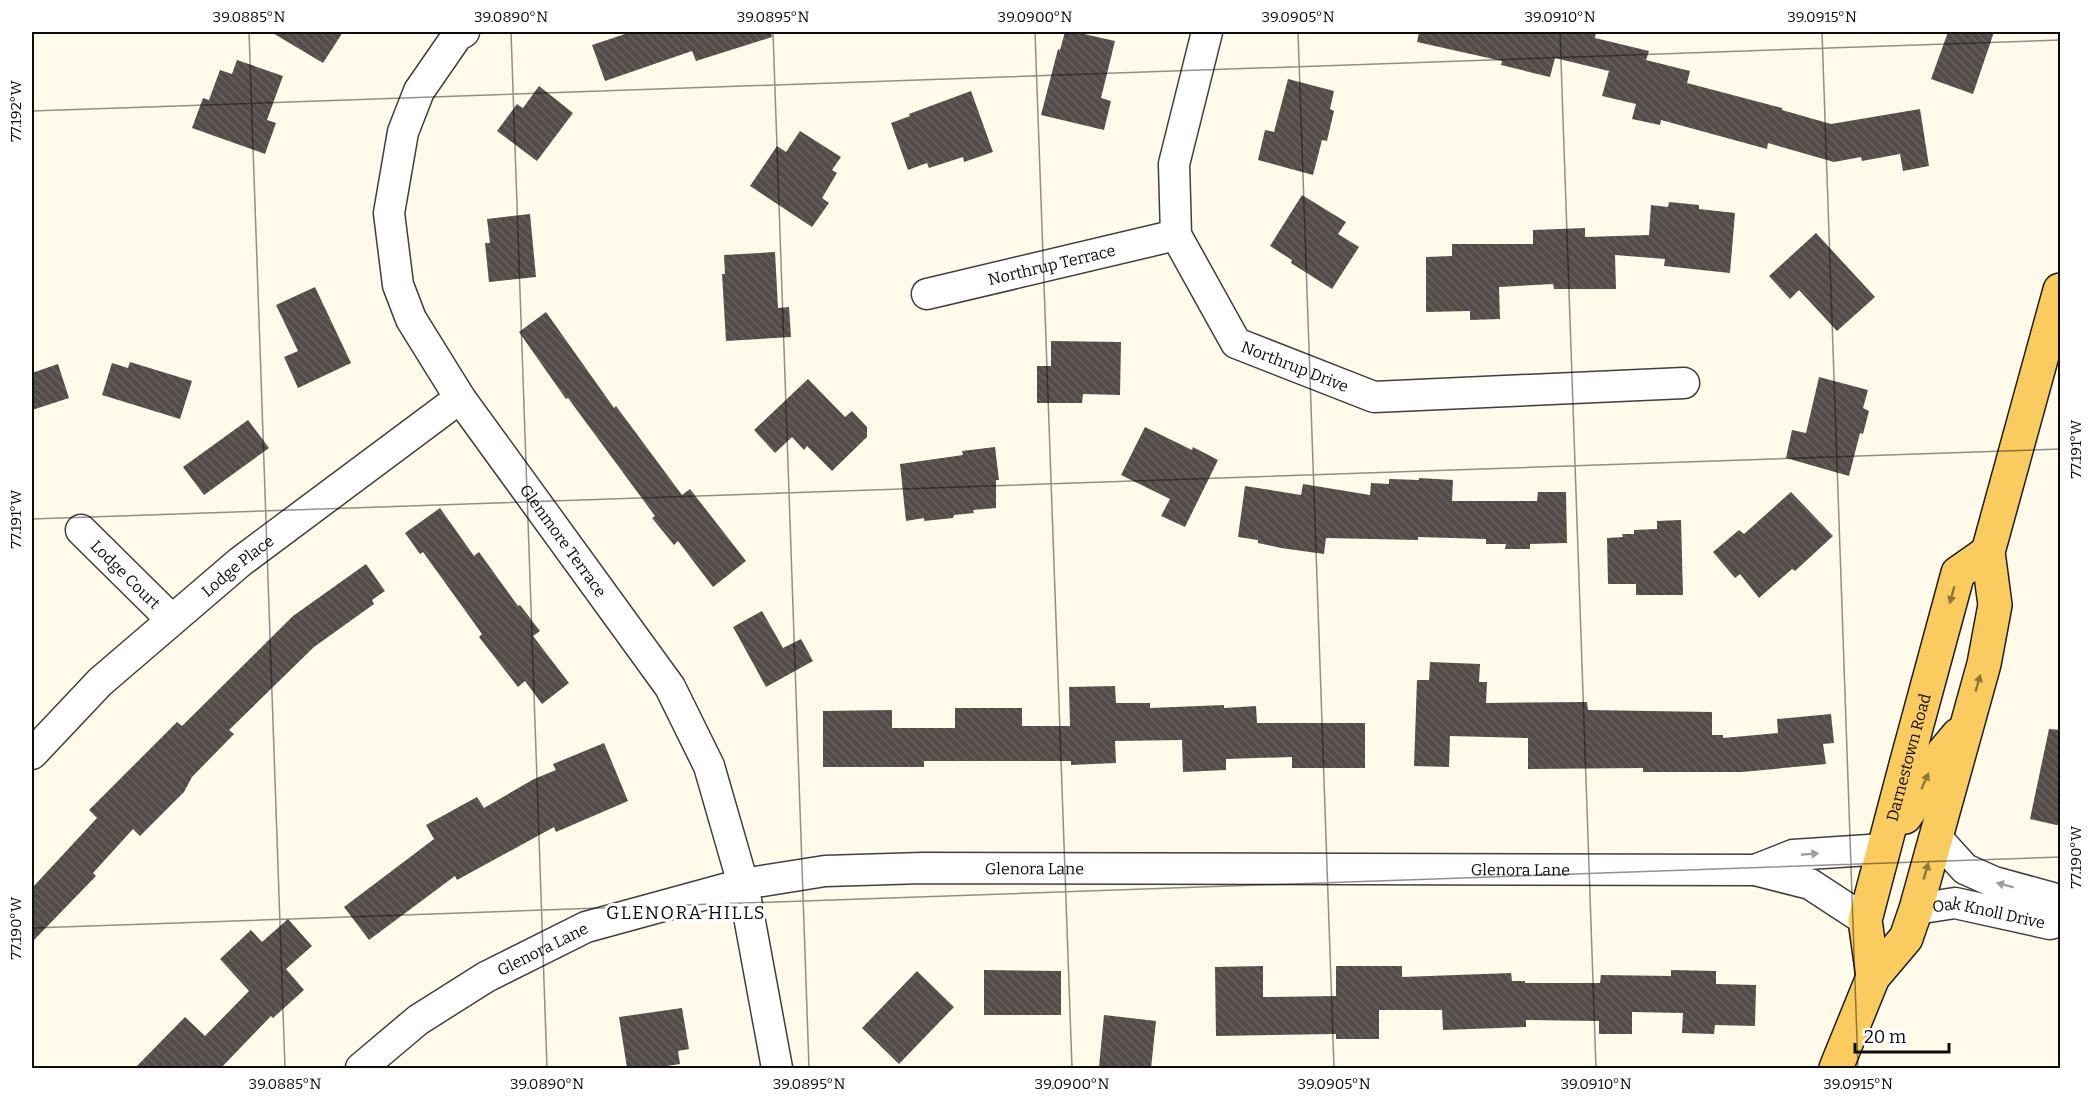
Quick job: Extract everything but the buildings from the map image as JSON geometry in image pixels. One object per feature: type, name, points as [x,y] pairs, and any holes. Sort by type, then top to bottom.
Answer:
[{"type":"main road","points":[[1836,1068],[1873,977],[1906,938],[1916,909],[1983,664],[1995,605],[1988,552],[2061,290]]},
{"type":"main road","name":"Darnestown Road","points":[[1873,977],[1865,920],[1958,573],[1988,552]]},
{"type":"main road","points":[[1884,849],[1916,801],[1932,766],[1967,724]]},
{"type":"street","name":"Glenmore Terrace","points":[[464,32],[457,36],[419,91],[403,132],[389,213],[398,285],[411,319],[460,398],[670,687],[709,766],[743,884],[777,1068]]},
{"type":"street","name":"Northrup Drive","points":[[1207,32],[1174,164],[1176,235],[1236,343],[1374,397],[1684,383]]},
{"type":"street","name":"Northrup Terrace","points":[[927,294],[1176,235]]},
{"type":"street","name":"Lodge Place","points":[[32,754],[100,682],[240,562],[460,398]]},
{"type":"street","name":"Lodge Court","points":[[81,530],[172,620]]},
{"type":"street","name":"Oak Knoll Drive","points":[[1936,837],[1965,869],[1994,882],[2061,902]]},
{"type":"street","name":"Glenora Lane","points":[[1755,870],[1792,855],[1884,849]]},
{"type":"street","name":"Glenora Lane","points":[[361,1068],[418,1020],[486,977],[586,927],[743,884],[825,871],[922,868],[1755,870],[1810,884],[1865,920]]},
{"type":"street","name":"Oak Knoll Drive","points":[[1916,909],[1955,903],[2050,924],[2061,921]]},
{"type":"district","name":"GLENORA HILLS","points":[[686,913]]}]
